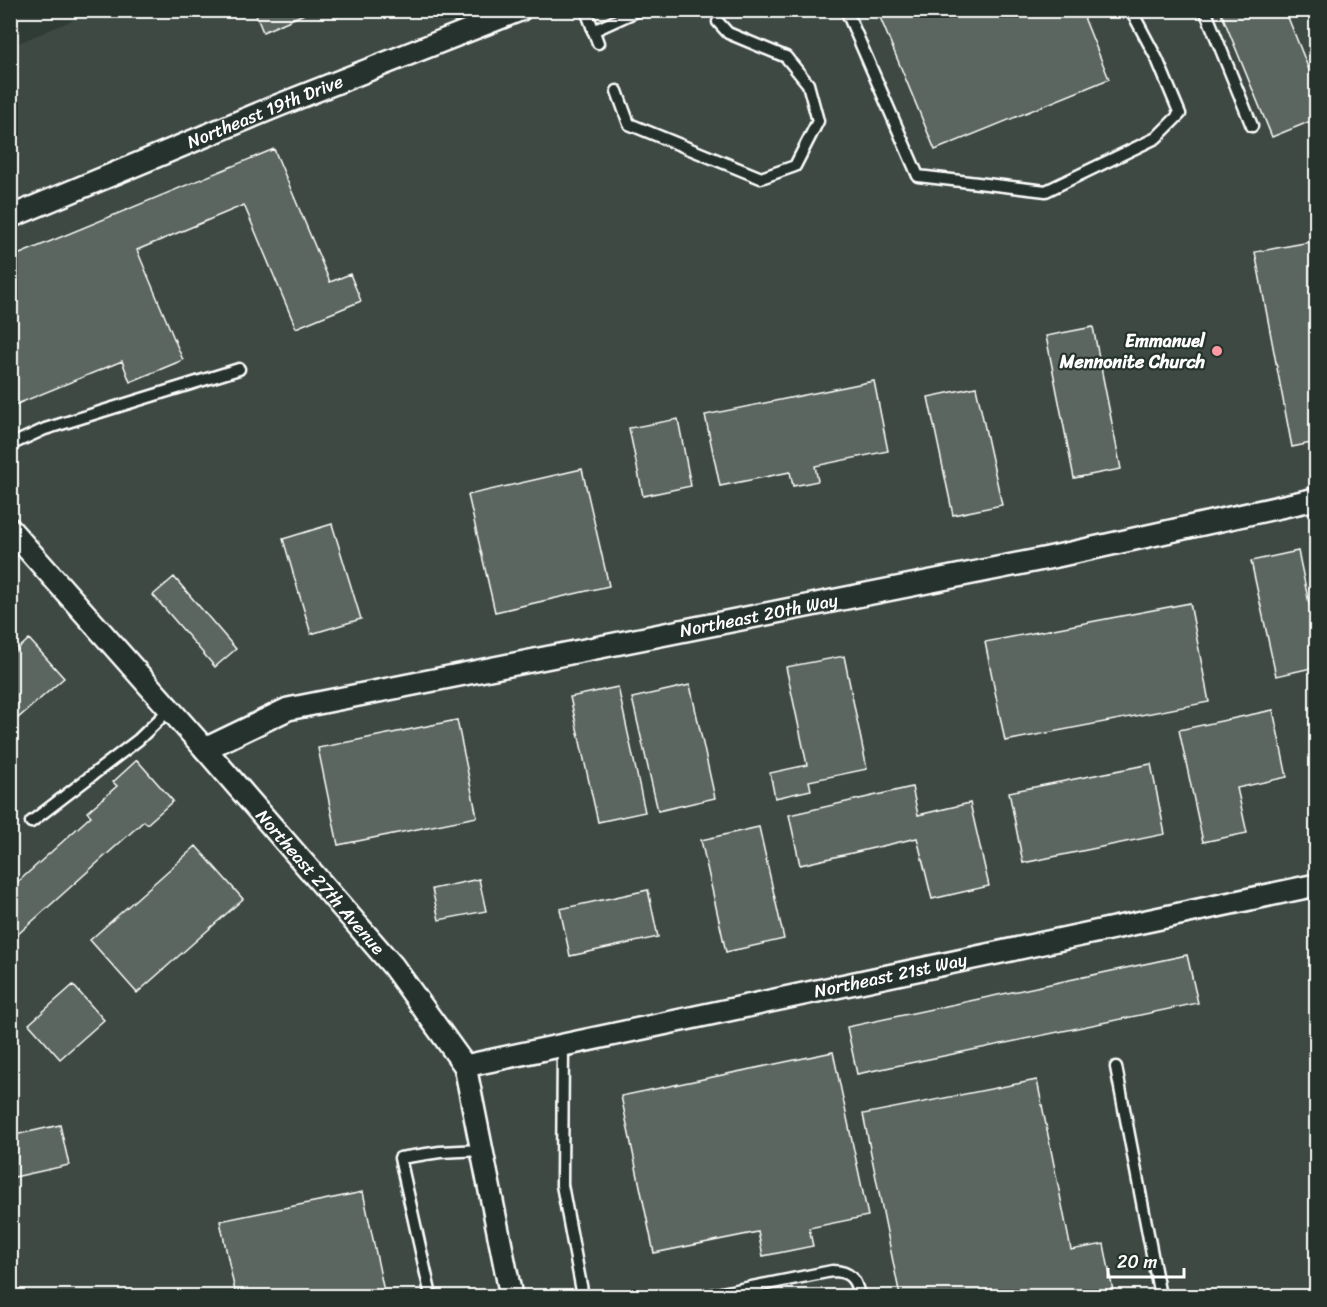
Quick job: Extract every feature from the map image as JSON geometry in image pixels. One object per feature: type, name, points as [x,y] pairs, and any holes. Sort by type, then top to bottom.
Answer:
[{"type":"street","name":"Northeast 19th Drive","points":[[10,217],[277,106],[520,10]]},
{"type":"street","name":"Northeast 20th Way","points":[[205,749],[288,709],[1048,558],[1317,499]]},
{"type":"street","name":"Northeast 27th Avenue","points":[[10,529],[393,966],[465,1066],[511,1296]]},
{"type":"street","name":"Northeast 21st Way","points":[[465,1066],[1317,885]]},
{"type":"lane","points":[[586,10],[597,43]]},
{"type":"lane","points":[[593,31],[639,10]]},
{"type":"lane","points":[[846,10],[918,176],[1046,191],[1156,138],[1180,114],[1157,59],[1131,10]]},
{"type":"lane","points":[[1205,10],[1252,126]]},
{"type":"lane","points":[[617,91],[629,124],[761,178],[795,166],[818,121],[808,84],[786,57],[728,33],[718,21]]},
{"type":"lane","points":[[10,445],[45,429],[238,369]]},
{"type":"lane","points":[[31,822],[138,740],[171,710]]},
{"type":"lane","points":[[563,1045],[562,1185],[583,1296]]},
{"type":"lane","points":[[1116,1067],[1160,1296]]},
{"type":"lane","points":[[431,1296],[400,1158],[440,1152],[482,1150]]},
{"type":"lane","points":[[706,1296],[832,1271],[842,1271],[850,1275],[857,1283],[860,1296]]},
{"type":"shaded area","points":[[97,10],[1316,11],[1316,1296],[11,1296],[11,46]]},
{"type":"building","points":[[187,10],[210,10],[191,19]]},
{"type":"building","points":[[254,10],[303,10],[304,14],[263,32]]},
{"type":"building","points":[[877,10],[1081,10],[1109,79],[935,150]]},
{"type":"building","points":[[1220,10],[1285,10],[1316,87],[1316,119],[1272,137]]},
{"type":"building","points":[[274,149],[330,282],[350,274],[361,301],[296,328],[244,205],[137,250],[183,360],[130,382],[122,361],[10,407],[10,258]]},
{"type":"building","points":[[1316,241],[1316,442],[1292,447],[1255,252]]},
{"type":"building","points":[[1093,327],[1121,469],[1074,478],[1046,336]]},
{"type":"building","points":[[874,381],[888,451],[815,466],[818,481],[793,486],[790,472],[720,486],[705,415]]},
{"type":"building","points":[[976,387],[1002,505],[953,515],[928,397]]},
{"type":"building","points":[[678,419],[691,486],[643,496],[629,428]]},
{"type":"building","points":[[582,469],[609,586],[495,612],[468,495]]},
{"type":"building","points":[[332,524],[361,619],[311,634],[283,539]]},
{"type":"building","points":[[1298,551],[1316,636],[1316,667],[1276,676],[1251,561]]},
{"type":"building","points":[[174,577],[236,649],[215,667],[153,595]]},
{"type":"building","points":[[1190,603],[1209,702],[1005,741],[985,642]]},
{"type":"building","points":[[29,639],[64,678],[10,725],[10,656]]},
{"type":"building","points":[[844,656],[867,769],[809,781],[811,790],[775,798],[770,773],[807,765],[786,667]]},
{"type":"building","points":[[690,685],[715,798],[658,811],[632,698]]},
{"type":"building","points":[[618,687],[645,812],[598,822],[570,697]]},
{"type":"building","points":[[1273,710],[1287,777],[1237,788],[1247,833],[1203,842],[1179,730]]},
{"type":"building","points":[[457,720],[477,817],[338,845],[318,748]]},
{"type":"building","points":[[137,760],[173,801],[147,824],[144,821],[16,936],[10,930],[10,889],[91,816],[87,812],[117,786],[113,782]]},
{"type":"building","points":[[1151,764],[1165,834],[1023,863],[1009,792]]},
{"type":"building","points":[[912,787],[918,815],[970,803],[989,886],[932,899],[917,838],[800,865],[789,815]]},
{"type":"building","points":[[759,827],[784,939],[726,952],[701,840]]},
{"type":"building","points":[[196,846],[243,899],[137,993],[90,940]]},
{"type":"building","points":[[479,879],[486,911],[439,920],[432,889]]},
{"type":"building","points":[[648,890],[658,937],[570,956],[560,909]]},
{"type":"building","points":[[1187,955],[1198,1003],[857,1074],[847,1027]]},
{"type":"building","points":[[73,985],[104,1020],[60,1059],[29,1024]]},
{"type":"building","points":[[833,1052],[868,1216],[809,1228],[813,1246],[763,1256],[758,1232],[654,1253],[621,1096]]},
{"type":"building","points":[[1037,1080],[1071,1250],[1104,1244],[1114,1296],[900,1296],[863,1114]]},
{"type":"building","points":[[60,1125],[69,1165],[10,1178],[10,1136]]},
{"type":"building","points":[[363,1192],[385,1296],[236,1296],[220,1221]]},
{"type":"place","name":"Emmanuel Mennonite Church","points":[[1217,351]]}]
